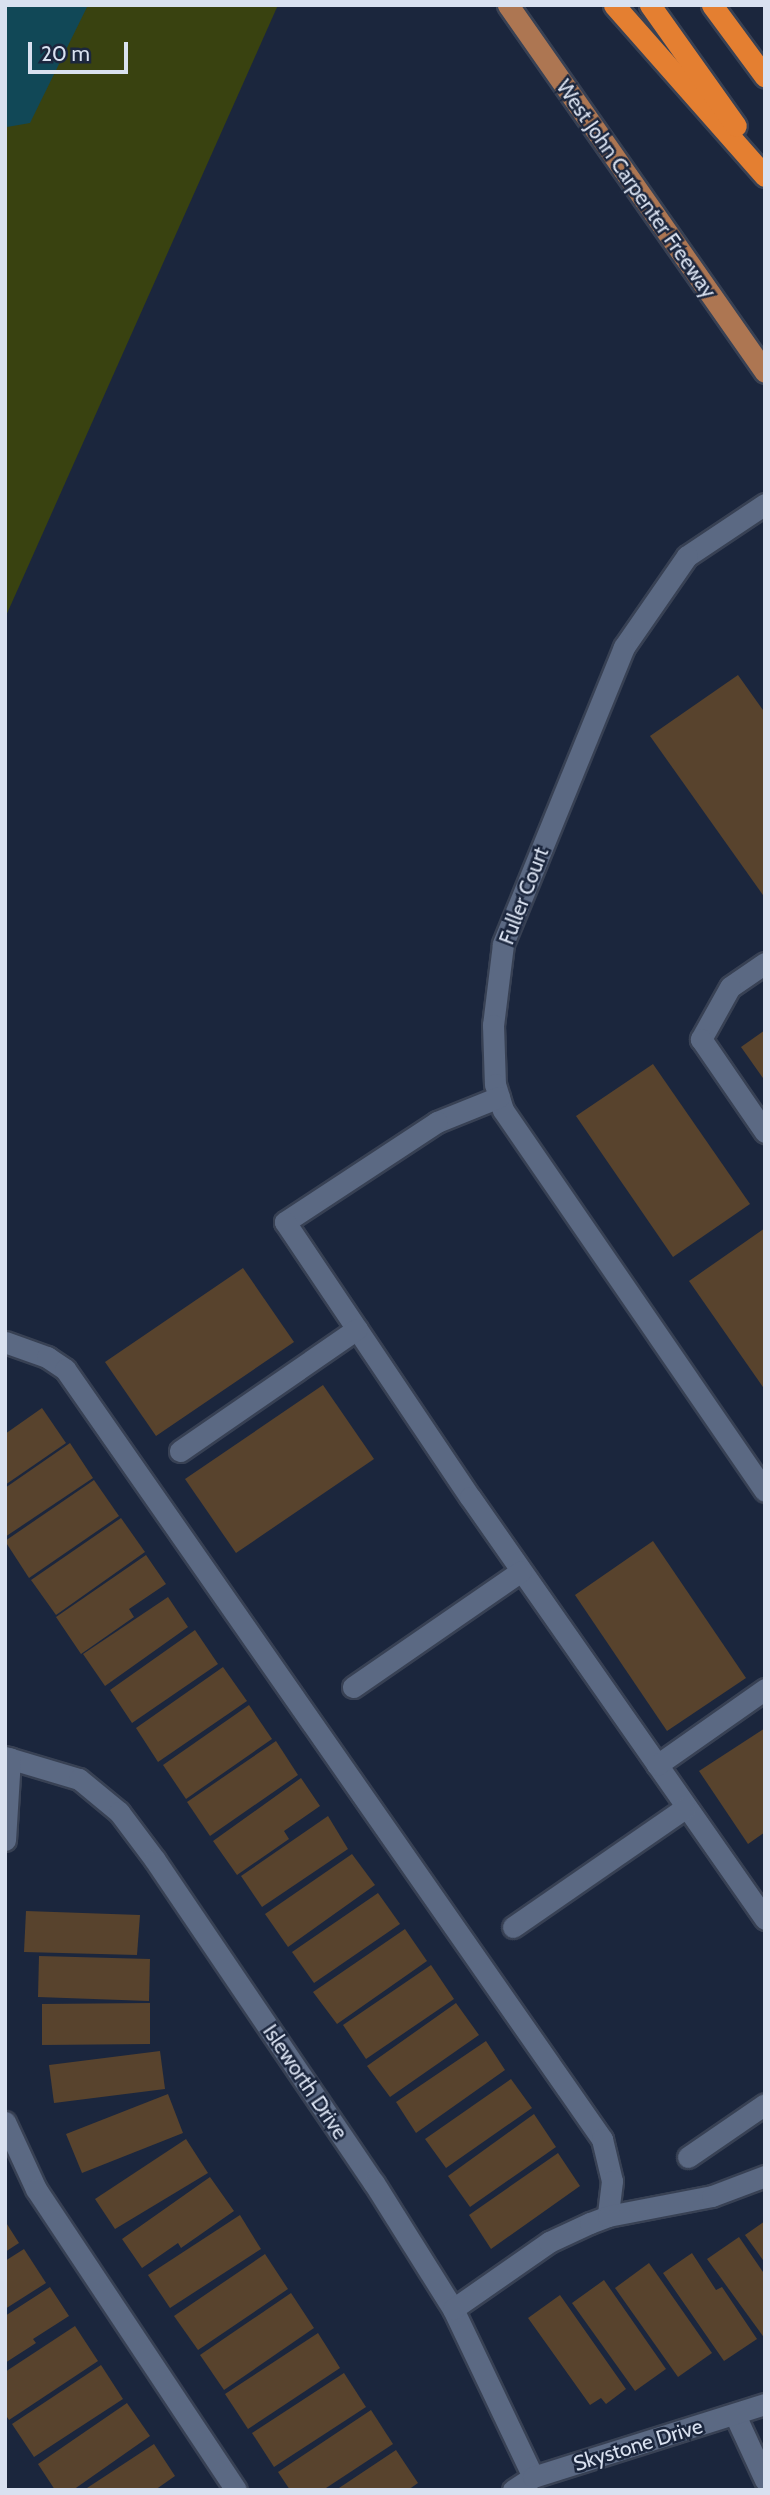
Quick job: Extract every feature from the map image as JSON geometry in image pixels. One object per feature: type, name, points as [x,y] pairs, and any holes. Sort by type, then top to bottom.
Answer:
[{"type":"highway","points":[[614,5],[765,176]]},
{"type":"highway","points":[[650,5],[765,165]]},
{"type":"highway","points":[[712,5],[765,77]]},
{"type":"main road","name":"West John Carpenter Freeway","points":[[508,5],[765,372]]},
{"type":"street","name":"Fuller Court","points":[[765,504],[687,556],[624,647],[503,944],[493,1025],[495,1084],[503,1110],[765,1491]]},
{"type":"street","points":[[765,962],[730,988],[701,1039],[765,1132]]},
{"type":"street","points":[[499,1097],[437,1122],[285,1222],[521,1572],[685,1808],[761,1905]]},
{"type":"street","points":[[180,1451],[357,1329]]},
{"type":"street","points":[[5,1342],[47,1357],[65,1368],[603,2139],[612,2181],[608,2216]]},
{"type":"street","points":[[353,1687],[521,1572]]},
{"type":"street","points":[[657,1765],[765,1689]]},
{"type":"street","points":[[5,1840],[8,1758]]},
{"type":"street","name":"Isleworth Drive","points":[[8,1758],[79,1779],[119,1812],[155,1860],[366,2171],[453,2309],[533,2477]]},
{"type":"street","points":[[513,1927],[685,1808]]},
{"type":"street","points":[[688,2157],[765,2104]]},
{"type":"street","points":[[5,2122],[36,2189],[236,2490]]},
{"type":"street","points":[[453,2309],[549,2242],[608,2216],[712,2196],[765,2176]]},
{"type":"street","name":"Skystone Drive","points":[[513,2490],[533,2477],[765,2404]]},
{"type":"street","points":[[735,2415],[765,2480]]},
{"type":"green space","points":[[5,5],[278,5],[5,618]]},
{"type":"water","points":[[5,5],[88,5],[30,123],[7,127]]},
{"type":"building","points":[[738,675],[765,713],[765,898],[650,736]]},
{"type":"building","points":[[765,1030],[765,1081],[741,1047]]},
{"type":"building","points":[[653,1064],[750,1204],[673,1257],[576,1116]]},
{"type":"building","points":[[765,1228],[765,1390],[689,1281]]},
{"type":"building","points":[[243,1268],[294,1342],[156,1436],[105,1362]]},
{"type":"building","points":[[323,1385],[374,1459],[236,1553],[185,1479]]},
{"type":"building","points":[[42,1408],[66,1443],[5,1485],[5,1434]]},
{"type":"building","points":[[70,1443],[93,1478],[5,1537],[5,1488]]},
{"type":"building","points":[[94,1480],[119,1516],[29,1578],[5,1541]]},
{"type":"building","points":[[121,1518],[145,1552],[56,1615],[31,1580]]},
{"type":"building","points":[[653,1541],[746,1678],[667,1731],[575,1595]]},
{"type":"building","points":[[146,1555],[166,1584],[129,1609],[134,1617],[81,1654],[56,1617]]},
{"type":"building","points":[[168,1597],[188,1627],[105,1686],[83,1654]]},
{"type":"building","points":[[195,1630],[218,1664],[132,1723],[110,1690]]},
{"type":"building","points":[[223,1667],[247,1701],[158,1762],[136,1728]]},
{"type":"building","points":[[249,1705],[272,1739],[186,1799],[163,1765]]},
{"type":"building","points":[[765,1728],[765,1832],[748,1844],[699,1771]]},
{"type":"building","points":[[276,1741],[298,1775],[210,1836],[187,1802]]},
{"type":"building","points":[[301,1778],[320,1806],[284,1831],[289,1839],[237,1875],[213,1841]]},
{"type":"building","points":[[328,1816],[348,1849],[262,1907],[241,1876]]},
{"type":"building","points":[[352,1854],[375,1885],[288,1947],[265,1914]]},
{"type":"building","points":[[378,1893],[400,1924],[314,1983],[292,1952]]},
{"type":"building","points":[[26,1911],[140,1915],[137,1955],[24,1952]]},
{"type":"building","points":[[405,1929],[427,1961],[337,2024],[313,1992]]},
{"type":"building","points":[[39,1956],[150,1959],[149,2001],[38,1997]]},
{"type":"building","points":[[431,1965],[454,1999],[366,2059],[343,2025]]},
{"type":"building","points":[[150,2003],[150,2044],[42,2045],[42,2004]]},
{"type":"building","points":[[456,2003],[479,2035],[390,2097],[367,2066]]},
{"type":"building","points":[[486,2041],[505,2070],[416,2133],[396,2102]]},
{"type":"building","points":[[160,2051],[165,2089],[54,2103],[49,2065]]},
{"type":"building","points":[[511,2079],[532,2108],[446,2168],[425,2139]]},
{"type":"building","points":[[168,2094],[183,2133],[82,2173],[66,2134]]},
{"type":"building","points":[[534,2114],[556,2147],[470,2207],[448,2176]]},
{"type":"building","points":[[186,2139],[208,2173],[115,2229],[95,2199]]},
{"type":"building","points":[[558,2153],[580,2186],[491,2249],[469,2215]]},
{"type":"building","points":[[210,2177],[234,2211],[181,2248],[178,2243],[142,2268],[122,2239]]},
{"type":"building","points":[[240,2215],[261,2249],[170,2308],[148,2275]]},
{"type":"building","points":[[5,2221],[19,2243],[5,2252]]},
{"type":"building","points":[[765,2221],[765,2263],[745,2235]]},
{"type":"building","points":[[739,2237],[765,2275],[765,2339],[707,2259]]},
{"type":"building","points":[[24,2249],[46,2283],[5,2309],[5,2261]]},
{"type":"building","points":[[692,2253],[716,2290],[722,2287],[757,2339],[724,2361],[663,2273]]},
{"type":"building","points":[[265,2254],[288,2289],[198,2350],[174,2316]]},
{"type":"building","points":[[649,2263],[712,2353],[678,2377],[615,2288]]},
{"type":"building","points":[[604,2280],[666,2369],[635,2391],[572,2303]]},
{"type":"building","points":[[50,2287],[69,2316],[33,2339],[36,2343],[5,2363],[5,2316]]},
{"type":"building","points":[[291,2293],[314,2328],[224,2390],[200,2355]]},
{"type":"building","points":[[560,2295],[626,2389],[606,2404],[601,2398],[590,2405],[528,2318]]},
{"type":"building","points":[[75,2326],[98,2361],[9,2420],[5,2414],[5,2372]]},
{"type":"building","points":[[318,2333],[340,2368],[248,2429],[225,2394]]},
{"type":"building","points":[[101,2365],[123,2399],[34,2457],[12,2424]]},
{"type":"building","points":[[344,2373],[366,2407],[274,2467],[252,2433]]},
{"type":"building","points":[[127,2403],[150,2436],[73,2490],[55,2490],[38,2464]]},
{"type":"building","points":[[371,2410],[393,2444],[323,2490],[290,2490],[278,2472]]},
{"type":"building","points":[[154,2444],[175,2476],[155,2490],[84,2490]]},
{"type":"building","points":[[396,2450],[418,2483],[408,2490],[336,2490]]}]
